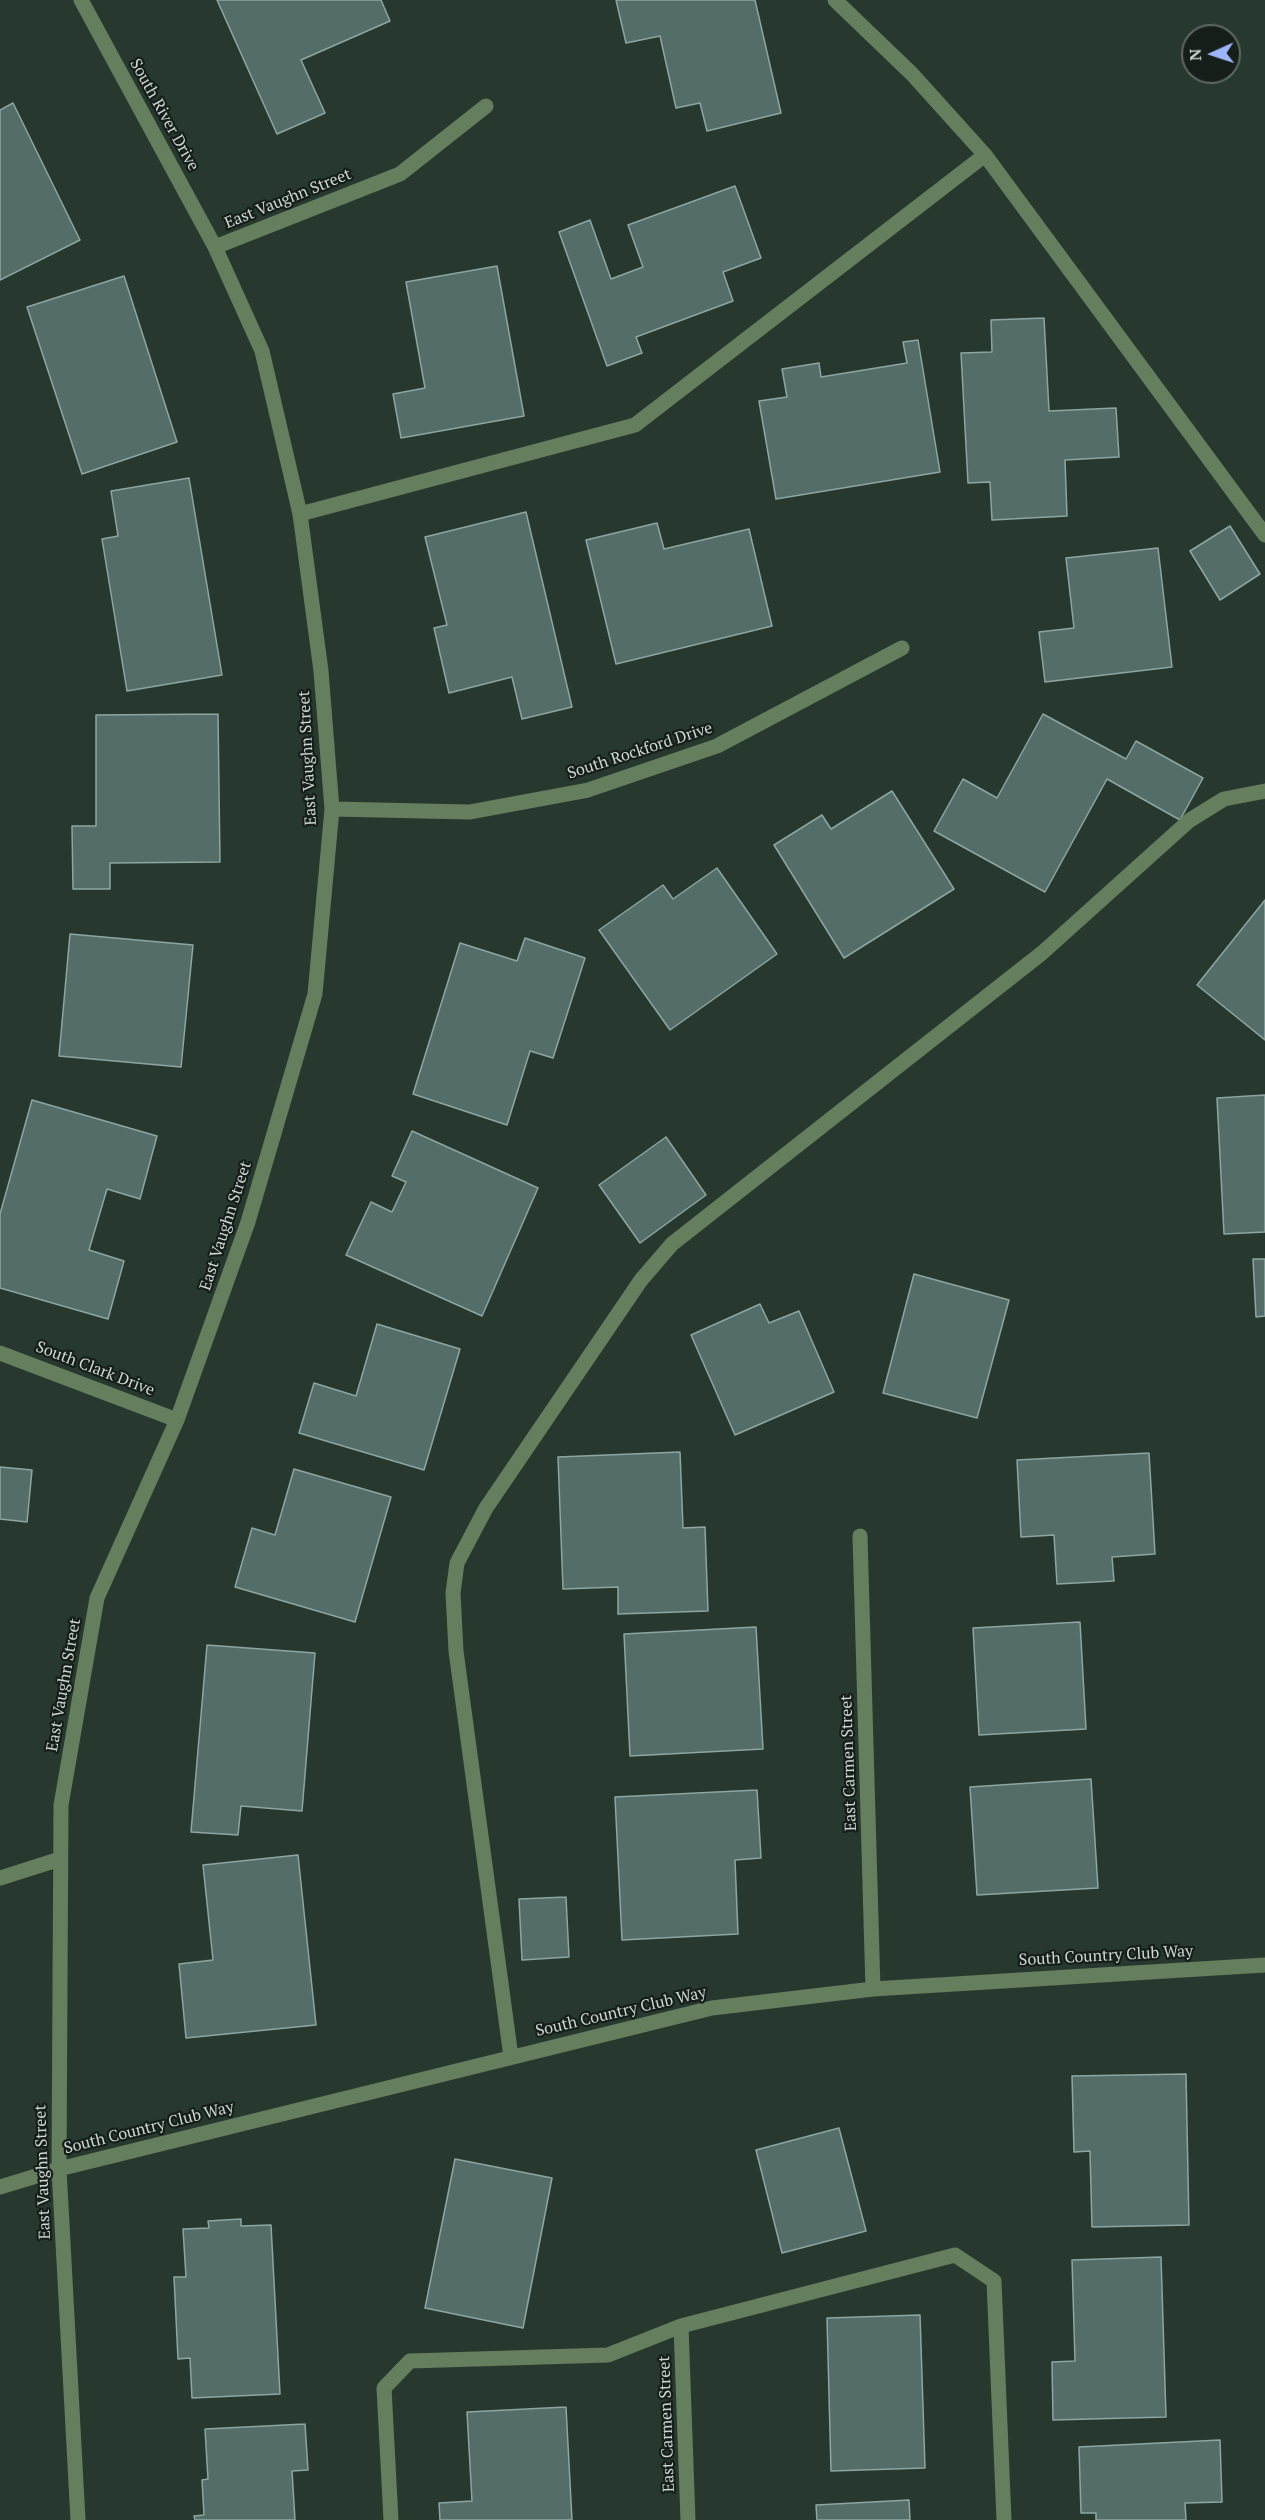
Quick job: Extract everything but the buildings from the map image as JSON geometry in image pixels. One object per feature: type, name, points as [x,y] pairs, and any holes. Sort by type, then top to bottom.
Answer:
[{"type":"street","name":"South River Drive","points":[[81,0],[215,247]]},
{"type":"street","points":[[835,0],[912,74],[985,155],[1265,535]]},
{"type":"street","name":"East Vaughn Street","points":[[78,2520],[59,2169],[61,1804],[97,1598],[177,1419],[248,1222],[315,994],[332,809],[321,671],[300,514],[262,351],[215,247],[400,174],[486,106]]},
{"type":"street","points":[[300,514],[634,425],[985,155]]},
{"type":"street","name":"South Rockford Drive","points":[[332,809],[469,812],[588,790],[717,746],[902,648]]},
{"type":"street","points":[[511,2057],[456,1651],[453,1593],[457,1563],[486,1508],[640,1280],[672,1244],[1042,953],[1190,820],[1224,799],[1265,791]]},
{"type":"street","name":"South Clark Drive","points":[[0,1353],[177,1419]]},
{"type":"street","name":"East Carmen Street","points":[[860,1536],[873,1989]]},
{"type":"street","points":[[0,1878],[60,1859]]},
{"type":"street","name":"South Country Club Way","points":[[0,2187],[59,2169],[712,2008],[873,1989],[1265,1965]]},
{"type":"street","points":[[391,2520],[384,2388],[410,2361],[608,2355],[681,2326],[955,2255],[994,2281],[1004,2520]]},
{"type":"street","name":"East Carmen Street","points":[[681,2326],[688,2520]]}]
